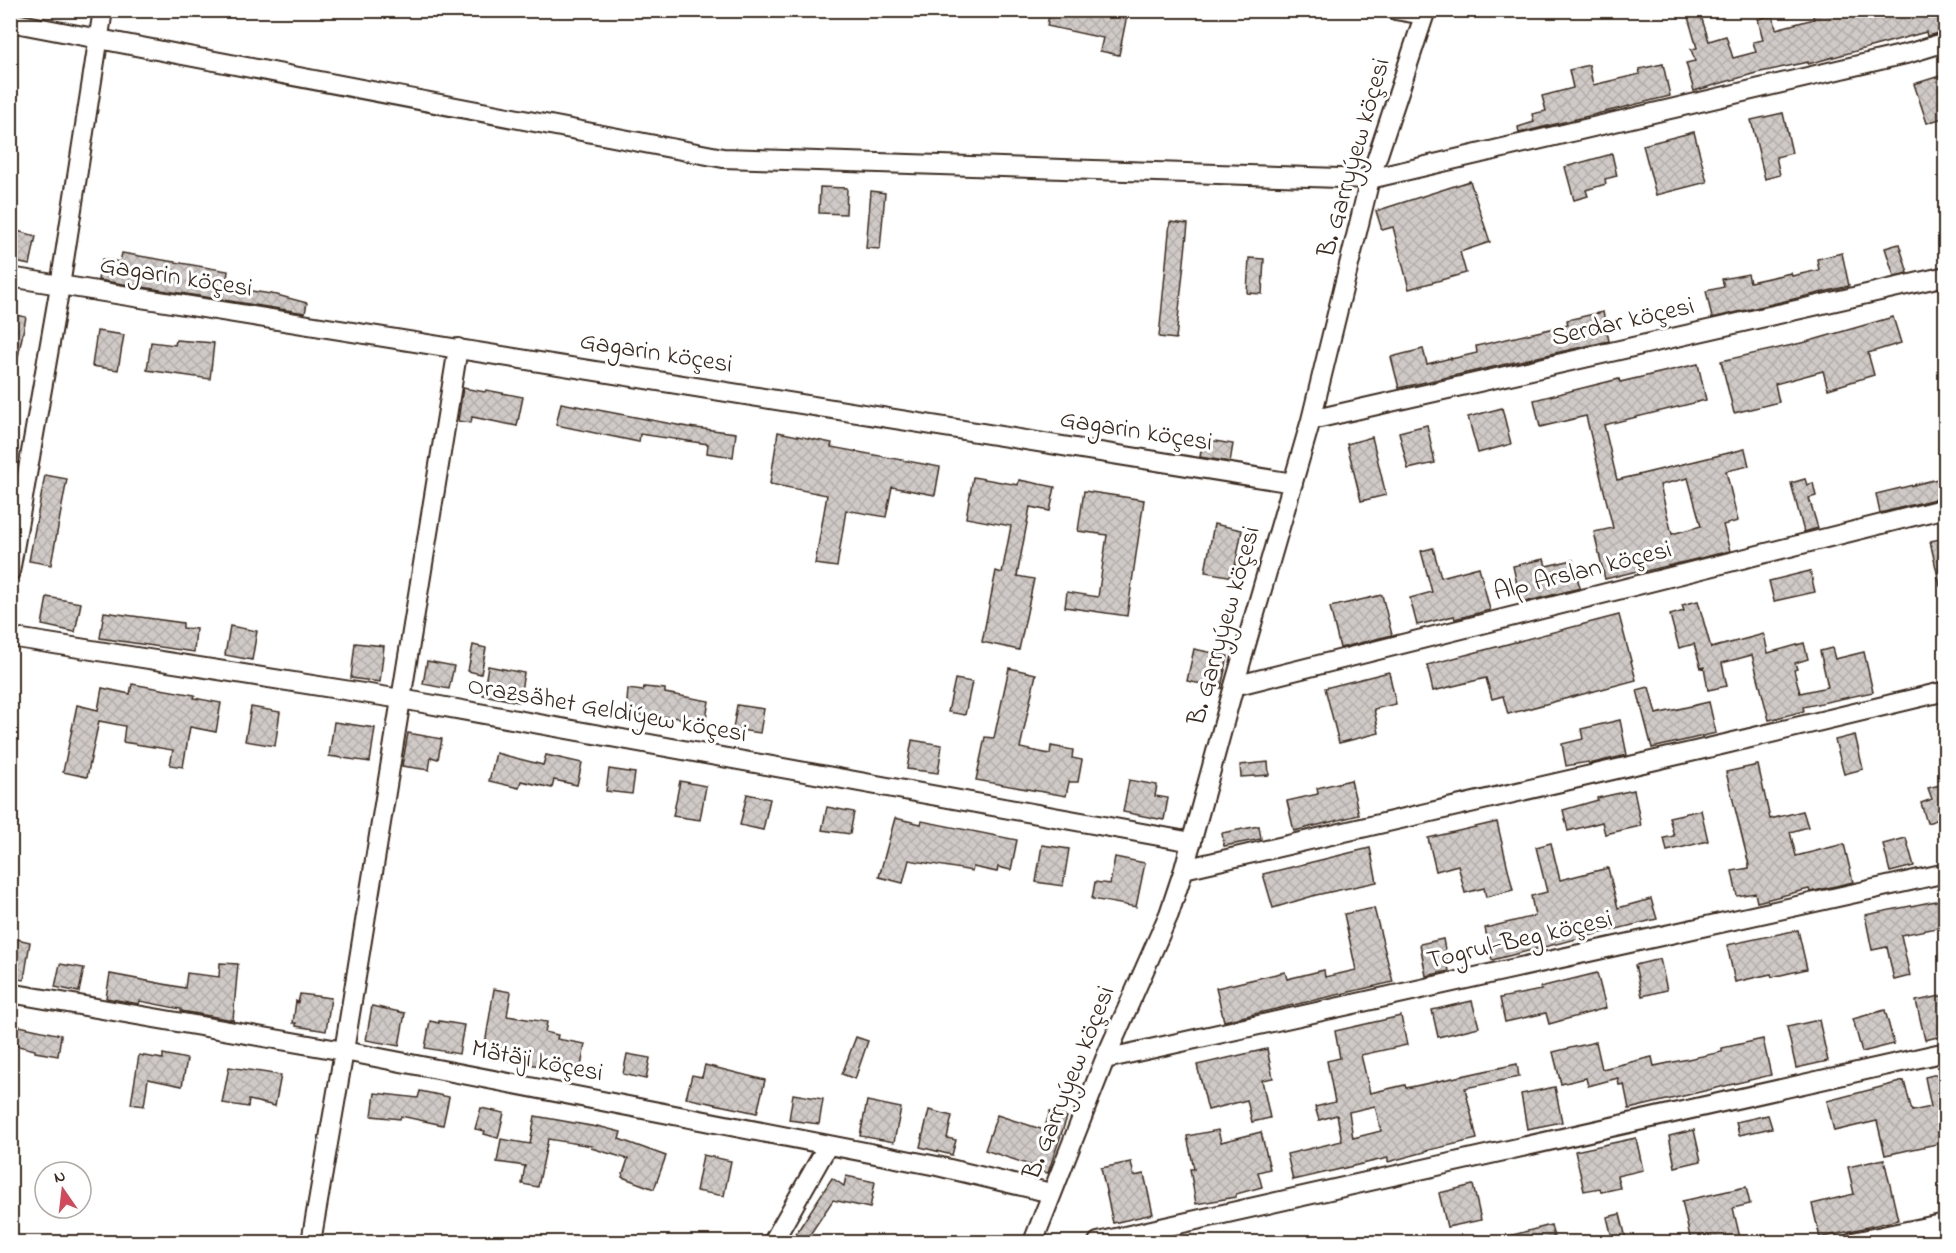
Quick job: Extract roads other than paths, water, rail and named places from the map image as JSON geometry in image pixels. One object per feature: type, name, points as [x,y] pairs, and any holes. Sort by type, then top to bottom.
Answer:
[{"type":"street","points":[[10,572],[60,286],[103,10]]},
{"type":"street","points":[[1395,10],[1425,13]]},
{"type":"street","name":"B. Garryýew köçesi","points":[[1033,1242],[1105,1059],[1169,914],[1184,869],[1311,420],[1370,179],[1425,13]]},
{"type":"street","points":[[10,22],[723,159],[1370,179],[1910,53],[1946,42]]},
{"type":"street","name":"Serdar köçesi","points":[[1311,420],[1946,276]]},
{"type":"street","name":"Gagarin köçesi","points":[[10,277],[1293,483]]},
{"type":"street","points":[[311,1242],[458,348]]},
{"type":"street","name":"Alp Arslan köçesi","points":[[1234,686],[1946,508]]},
{"type":"street","name":"Orazsähet Geldiýew köçesi","points":[[10,637],[401,699],[1192,842]]},
{"type":"street","points":[[1184,869],[1946,691]]},
{"type":"street","name":"Togrul-Beg köçesi","points":[[1105,1059],[1946,873]]},
{"type":"street","name":"Mätäji köçesi","points":[[10,993],[344,1051],[937,1166],[1051,1193]]},
{"type":"street","points":[[1098,1242],[1946,1052]]},
{"type":"street","points":[[773,1242],[828,1145]]},
{"type":"street","points":[[1853,1242],[1946,1222]]}]
